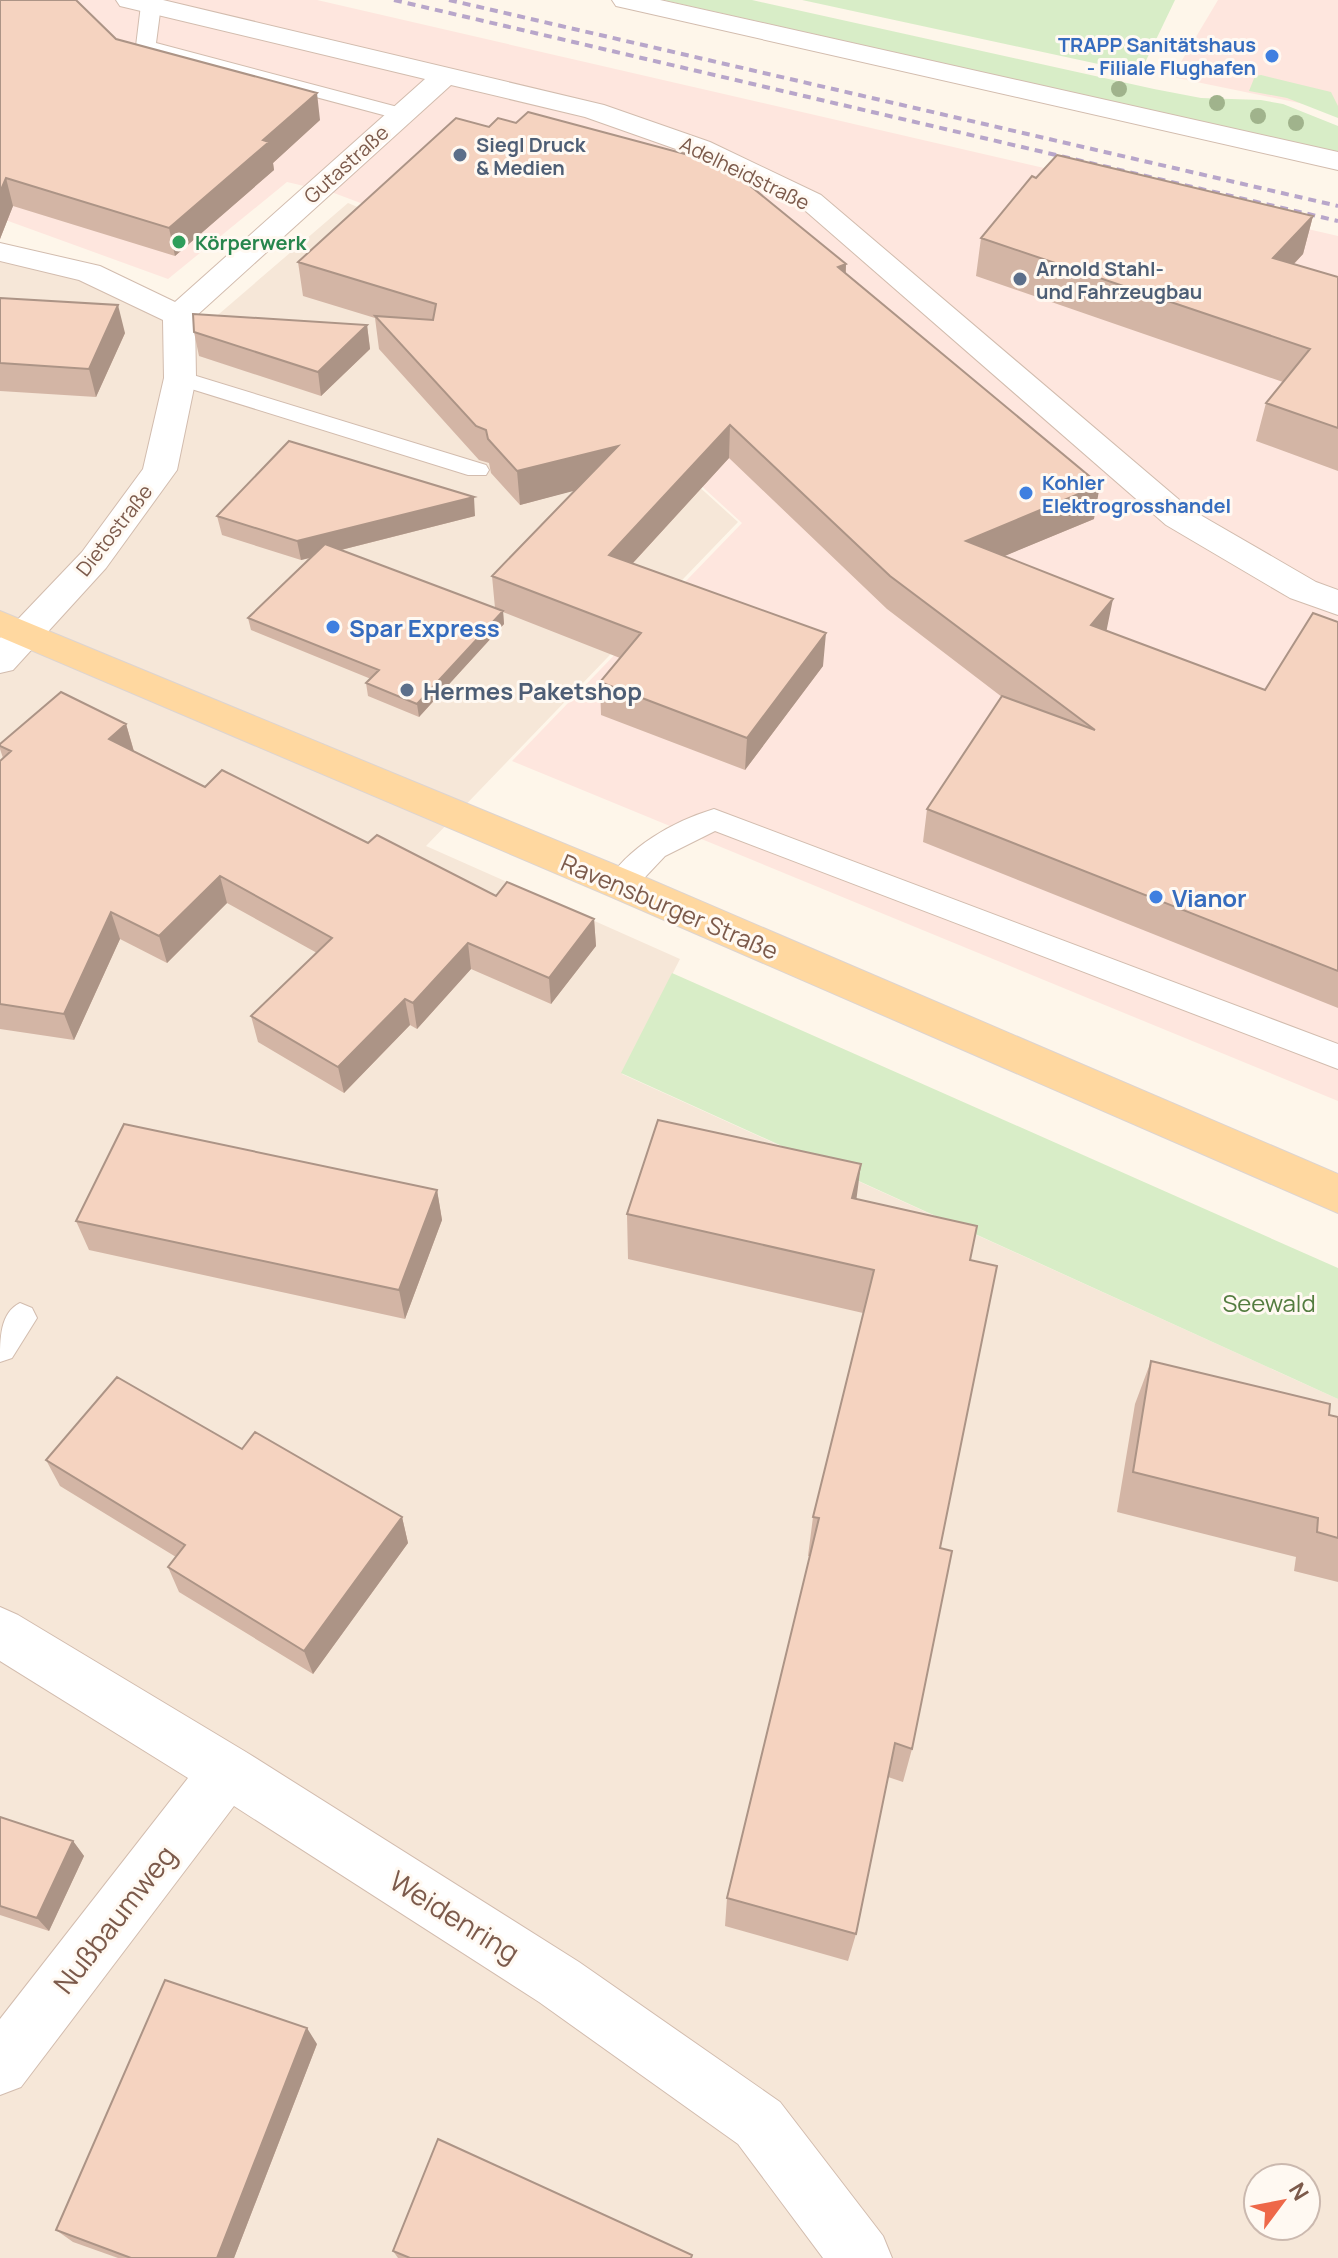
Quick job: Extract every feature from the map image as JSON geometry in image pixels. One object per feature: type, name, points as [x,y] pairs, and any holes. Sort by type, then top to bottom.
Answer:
[{"type":"main road","name":"Ravensburger Straße","points":[[8,639],[621,884],[1338,1194]]},
{"type":"street","points":[[625,0],[1338,161]]},
{"type":"street","name":"Adelheidstraße","points":[[140,3],[442,78],[594,111],[700,148],[811,201],[1178,517],[1303,590],[1338,603]]},
{"type":"street","name":"Gutastraße","points":[[179,315],[442,78]]},
{"type":"street","points":[[0,252],[89,273],[179,315]]},
{"type":"street","name":"Dietostraße","points":[[8,639],[58,597],[94,560],[160,470],[180,378],[179,315]]},
{"type":"street","name":"Weidenring","points":[[0,1632],[227,1771],[559,1982],[759,2123],[861,2258]]},
{"type":"street","name":"Nußbaumweg","points":[[0,2066],[227,1771]]},
{"type":"lane","points":[[140,3],[146,46],[402,114]]},
{"type":"lane","points":[[180,378],[477,470]]},
{"type":"lane","points":[[621,884],[655,849],[714,819],[1338,1057]]},
{"type":"lane","points":[[0,1347],[20,1318]]},
{"type":"shaded area","points":[[0,0],[317,0],[1338,236],[1338,1101],[512,761],[742,523],[628,419],[477,247],[334,193],[287,182],[168,279],[0,218]]},
{"type":"shaded area","points":[[1218,0],[1338,0],[1338,111],[1172,77]]},
{"type":"shaded area","points":[[348,203],[469,253],[631,425],[738,522],[426,846],[680,959],[622,1074],[1338,1399],[1338,2258],[0,2258],[0,246],[205,326]]},
{"type":"green space","points":[[663,0],[752,0],[1154,89],[1201,98],[1283,104],[1338,126],[1338,152]]},
{"type":"green space","points":[[802,0],[1175,0],[1140,73]]},
{"type":"green space","points":[[1255,76],[1331,92],[1338,106],[1338,118],[1287,98],[1249,91]]},
{"type":"green space","name":"Seewald","points":[[672,973],[1338,1268],[1338,1399],[621,1073]]},
{"type":"building","points":[[0,0],[76,0],[116,39],[317,93],[263,140],[269,142],[169,228],[6,178],[0,192]]},
{"type":"building","points":[[528,112],[715,162],[711,166],[732,171],[846,264],[838,267],[1100,485],[966,541],[1113,599],[1091,625],[1265,690],[1313,613],[1338,622],[1338,971],[927,809],[1002,696],[1095,730],[890,576],[730,425],[609,555],[826,633],[747,738],[600,682],[641,633],[492,576],[618,446],[517,471],[488,439],[486,430],[476,426],[375,316],[433,320],[436,304],[298,262],[456,118],[489,127],[498,118],[516,123]]},
{"type":"building","points":[[1057,155],[1313,216],[1273,258],[1338,277],[1338,428],[1266,403],[1310,349],[981,238],[1032,176],[1036,178]]},
{"type":"building","points":[[0,298],[118,305],[89,369],[0,363]]},
{"type":"building","points":[[193,314],[367,325],[318,372],[194,332]]},
{"type":"building","points":[[289,441],[474,497],[297,541],[217,516]]},
{"type":"building","points":[[325,544],[503,611],[417,704],[366,683],[379,670],[248,618]]},
{"type":"building","points":[[61,692],[126,724],[109,739],[205,787],[222,770],[368,843],[377,835],[496,896],[507,882],[594,919],[549,978],[468,943],[413,1003],[405,999],[338,1067],[251,1016],[332,938],[220,876],[159,936],[111,912],[64,1014],[0,1004],[0,761],[11,751],[0,744]]},
{"type":"building","points":[[658,1120],[861,1164],[852,1198],[977,1226],[970,1260],[997,1266],[940,1548],[952,1551],[912,1749],[895,1743],[856,1934],[727,1898],[819,1518],[813,1517],[874,1270],[627,1214]]},
{"type":"building","points":[[124,1124],[437,1190],[399,1290],[76,1221]]},
{"type":"building","points":[[1151,1361],[1330,1404],[1329,1415],[1338,1417],[1338,1538],[1317,1532],[1318,1518],[1133,1472]]},
{"type":"building","points":[[117,1377],[242,1449],[255,1432],[402,1517],[304,1651],[168,1567],[185,1545],[46,1460]]},
{"type":"building","points":[[0,1817],[73,1841],[37,1918],[0,1906]]},
{"type":"building","points":[[165,1980],[307,2028],[217,2258],[131,2258],[56,2230]]},
{"type":"building","points":[[438,2139],[692,2255],[691,2258],[410,2258],[393,2251]]},
{"type":"railway","points":[[394,0],[1338,221]]},
{"type":"railway","points":[[449,0],[1338,206]]},
{"type":"place","name":"TRAPP Sanitätshaus - Filiale Flughafen","points":[[1272,56]]},
{"type":"place","name":"Siegl Druck & Medien","points":[[460,155]]},
{"type":"place","name":"Körperwerk","points":[[179,242]]},
{"type":"place","name":"Arnold Stahl- und Fahrzeugbau","points":[[1020,279]]},
{"type":"place","name":"Kohler Elektrogrosshandel","points":[[1026,493]]},
{"type":"place","name":"Spar Express","points":[[333,627]]},
{"type":"place","name":"Hermes Paketshop","points":[[407,690]]},
{"type":"place","name":"Vianor","points":[[1156,897]]}]
